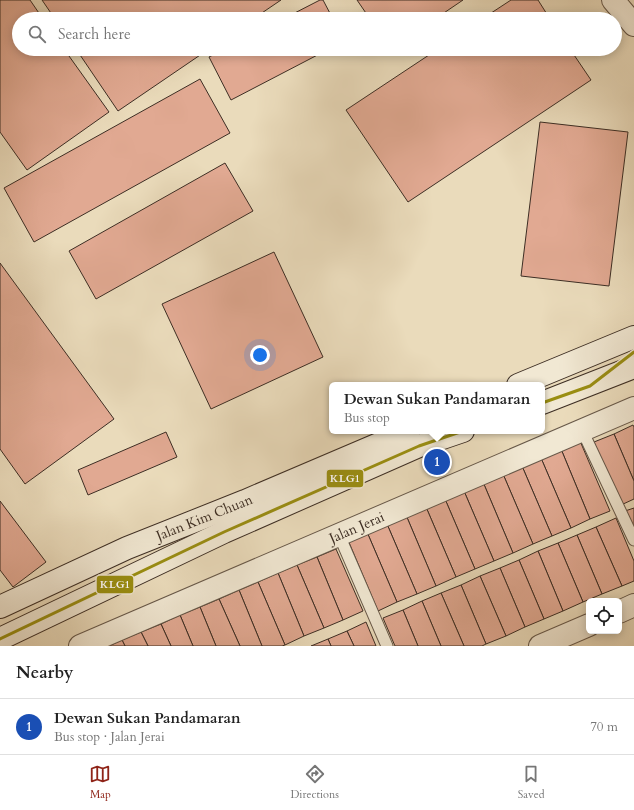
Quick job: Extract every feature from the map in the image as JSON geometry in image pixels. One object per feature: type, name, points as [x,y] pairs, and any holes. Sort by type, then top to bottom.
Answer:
[{"type":"main road","points":[[613,0],[634,25]]},
{"type":"main road","points":[[525,382],[634,337]]},
{"type":"main road","points":[[590,386],[634,352]]},
{"type":"main road","points":[[545,402],[634,368]]},
{"type":"main road","name":"Jalan Jerai","points":[[85,645],[634,408]]},
{"type":"main road","name":"Jalan Kim Chuan","points":[[0,607],[127,548],[245,501],[402,434]]},
{"type":"main road","points":[[0,639],[224,532],[419,446],[454,434]]},
{"type":"main road","points":[[622,611],[634,605]]},
{"type":"main road","points":[[540,646],[586,626]]},
{"type":"lane","points":[[582,430],[634,540]]},
{"type":"lane","points":[[339,535],[387,646]]},
{"type":"building","points":[[0,0],[30,0],[38,12],[12,12],[12,56],[69,56],[109,112],[27,170],[0,132]]},
{"type":"building","points":[[42,0],[281,0],[263,12],[50,12]]},
{"type":"building","points":[[320,0],[323,0],[329,12],[297,12]]},
{"type":"building","points":[[357,0],[463,0],[445,12],[365,12]]},
{"type":"building","points":[[511,0],[538,0],[546,12],[493,12]]},
{"type":"building","points":[[81,56],[199,56],[118,111]]},
{"type":"building","points":[[211,56],[316,56],[231,100],[209,57]]},
{"type":"building","points":[[427,56],[575,56],[591,80],[408,202],[346,110]]},
{"type":"building","points":[[200,79],[230,133],[34,242],[4,188]]},
{"type":"building","points":[[540,122],[628,132],[609,286],[521,276]]},
{"type":"building","points":[[225,163],[253,211],[96,299],[69,251]]},
{"type":"building","points":[[274,252],[323,357],[211,409],[162,304]]},
{"type":"building","points":[[0,263],[114,419],[25,484],[0,449]]},
{"type":"building","points":[[633,425],[634,427],[634,481],[614,434]]},
{"type":"building","points":[[166,432],[177,457],[88,495],[78,470]]},
{"type":"building","points":[[614,434],[634,481],[634,499],[621,505],[594,442]]},
{"type":"building","points":[[580,441],[610,511],[590,519],[561,449]]},
{"type":"building","points":[[561,449],[590,519],[571,528],[541,458]]},
{"type":"building","points":[[541,458],[571,528],[552,536],[522,466]]},
{"type":"building","points":[[522,466],[552,536],[533,544],[503,474]]},
{"type":"building","points":[[503,474],[533,544],[513,553],[483,482]]},
{"type":"building","points":[[483,482],[513,553],[494,561],[464,491]]},
{"type":"building","points":[[464,491],[494,561],[475,569],[445,499]]},
{"type":"building","points":[[445,499],[475,569],[456,577],[426,507]]},
{"type":"building","points":[[0,501],[46,562],[13,587],[0,570]]},
{"type":"building","points":[[426,507],[456,577],[436,586],[406,515]]},
{"type":"building","points":[[634,508],[634,532],[625,511]]},
{"type":"building","points":[[406,515],[436,586],[417,594],[387,524]]},
{"type":"building","points":[[616,518],[634,561],[634,581],[622,586],[596,527]]},
{"type":"building","points":[[387,524],[417,594],[397,602],[367,532]]},
{"type":"building","points":[[596,527],[622,586],[602,594],[577,535]]},
{"type":"building","points":[[367,532],[397,602],[378,611],[348,540]]},
{"type":"building","points":[[577,535],[602,594],[592,598],[586,598],[586,601],[583,602],[558,543]]},
{"type":"building","points":[[558,543],[583,602],[563,611],[538,551]]},
{"type":"building","points":[[336,549],[363,611],[343,620],[317,557]]},
{"type":"building","points":[[538,551],[563,611],[544,619],[519,560]]},
{"type":"building","points":[[317,557],[343,620],[324,628],[297,565]]},
{"type":"building","points":[[519,560],[544,619],[525,627],[500,568]]},
{"type":"building","points":[[297,565],[324,628],[304,636],[278,573]]},
{"type":"building","points":[[500,568],[525,627],[506,636],[480,576]]},
{"type":"building","points":[[278,573],[304,636],[285,645],[258,582]]},
{"type":"building","points":[[480,576],[506,636],[486,644],[461,585]]},
{"type":"building","points":[[258,582],[285,645],[262,646],[239,590]]},
{"type":"building","points":[[461,585],[486,644],[482,646],[464,646],[441,593]]},
{"type":"building","points":[[239,590],[262,646],[240,646],[219,599]]},
{"type":"building","points":[[441,593],[464,646],[441,646],[422,601]]},
{"type":"building","points":[[219,599],[240,646],[216,646],[200,607]]},
{"type":"building","points":[[422,601],[441,646],[418,646],[403,610]]},
{"type":"building","points":[[200,607],[216,646],[193,646],[180,615]]},
{"type":"building","points":[[403,610],[418,646],[395,646],[383,618]]},
{"type":"building","points":[[180,615],[193,646],[171,646],[161,624]]},
{"type":"building","points":[[366,622],[376,646],[354,646],[347,631]]},
{"type":"building","points":[[161,624],[171,646],[148,646],[141,632]]},
{"type":"building","points":[[347,631],[354,646],[331,646],[328,639]]},
{"type":"building","points":[[141,632],[148,646],[125,646],[122,640]]},
{"type":"building","points":[[328,639],[331,646],[311,646]]},
{"type":"building","points":[[122,640],[125,646],[109,646]]},
{"type":"transit line","name":"KLG1","points":[[545,402],[590,386],[634,352]]},
{"type":"transit line","name":"KLG1","points":[[0,639],[224,532],[419,446],[454,434]]},
{"type":"place","name":"Dewan Sukan Pandamaran","points":[[437,462]]}]
